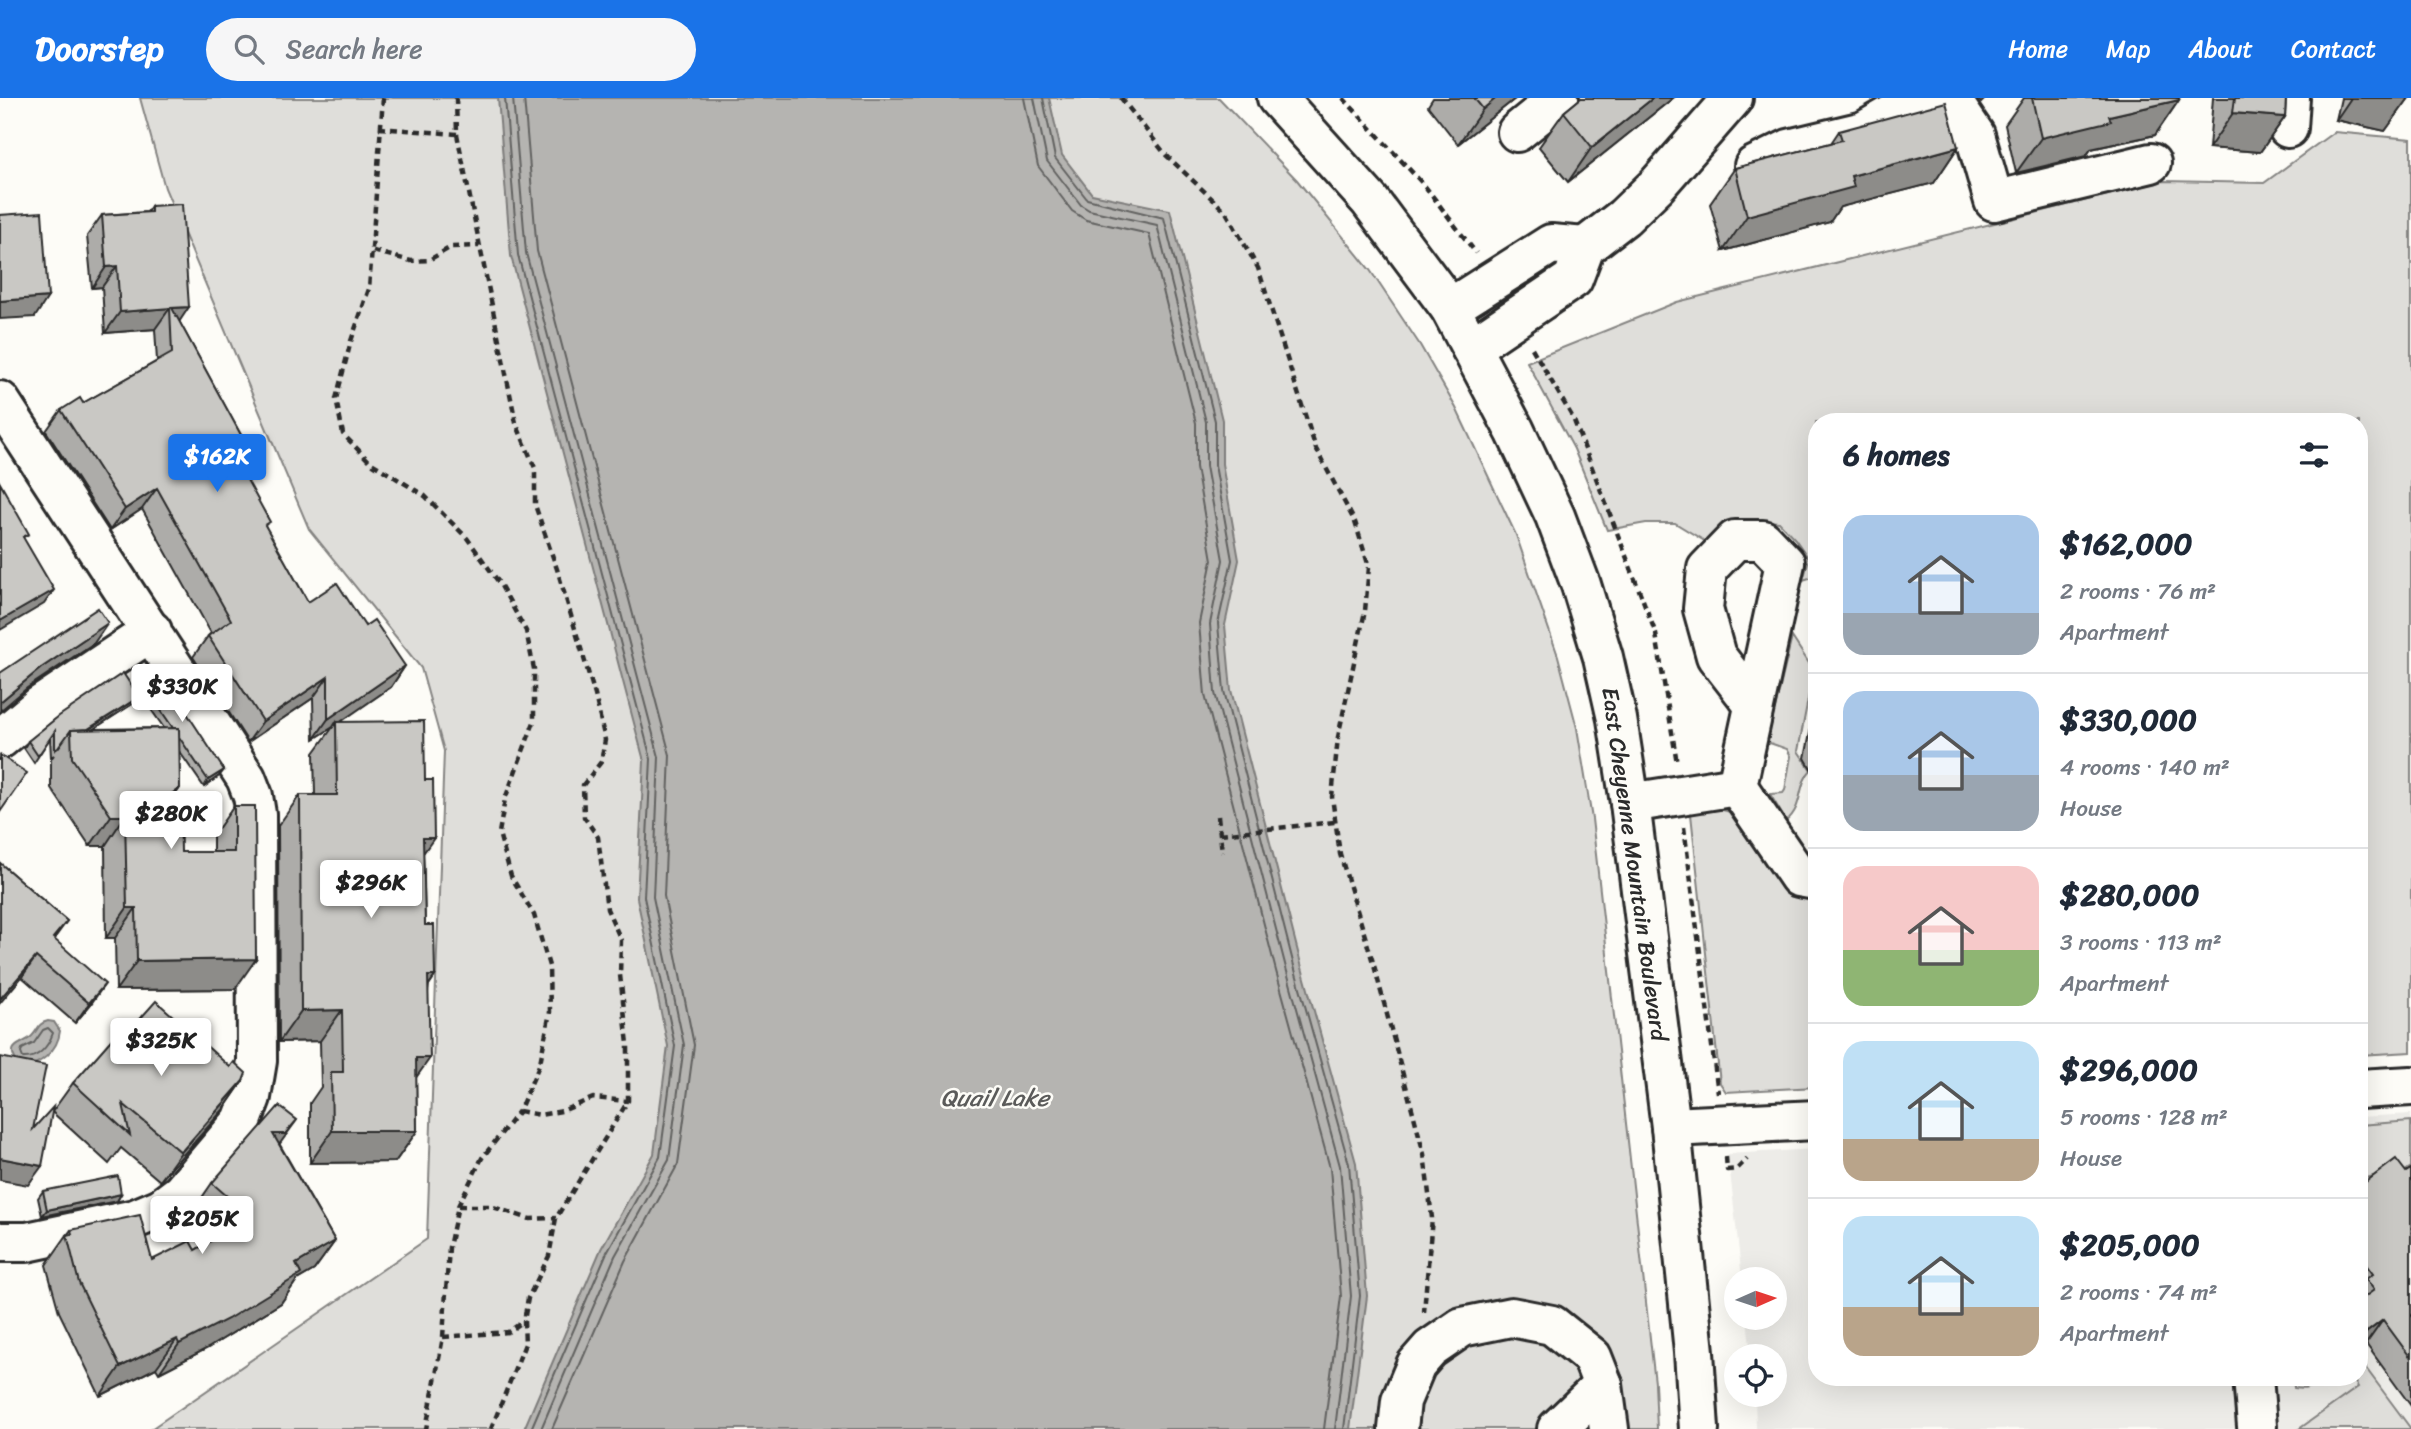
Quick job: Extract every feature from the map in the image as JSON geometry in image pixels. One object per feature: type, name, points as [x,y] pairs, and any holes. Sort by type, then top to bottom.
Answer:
[{"type":"street","name":"East Cheyenne Mountain Boulevard","points":[[1277,98],[1370,201],[1450,308],[1516,431],[1555,516],[1581,585],[1603,657],[1617,719],[1630,803],[1671,1127],[1694,1352],[1699,1429]]},
{"type":"street","points":[[1517,132],[1559,98]]},
{"type":"street","points":[[1471,348],[1573,279],[1585,247],[1624,217],[1657,184],[1733,98]]},
{"type":"street","points":[[1754,166],[1788,149],[1864,131],[1897,112],[1914,98]]},
{"type":"street","points":[[1950,98],[1975,135],[1994,201],[2151,163]]},
{"type":"street","points":[[1450,308],[1551,244],[1585,247]]},
{"type":"street","points":[[0,401],[246,778],[256,814],[257,1061],[251,1097],[242,1121],[181,1193],[160,1208],[135,1219],[27,1242],[0,1242]]},
{"type":"street","points":[[0,739],[41,705],[152,631]]},
{"type":"street","points":[[1754,705],[1737,786],[1799,877],[1808,879]]},
{"type":"street","points":[[1630,803],[1737,786]]},
{"type":"street","points":[[2368,1088],[2411,1086]]},
{"type":"street","points":[[1671,1127],[1808,1120]]},
{"type":"street","points":[[1398,1429],[1401,1401],[1416,1365],[1430,1349],[1462,1327],[1511,1317],[1552,1325],[1592,1357],[1603,1385],[1609,1429]]},
{"type":"street","points":[[1557,1429],[1603,1385]]},
{"type":"street","points":[[2254,1386],[2257,1426]]},
{"type":"path","points":[[383,98],[369,289],[351,341],[336,399],[343,434],[370,462],[425,496],[467,538],[500,584],[526,631],[534,669],[534,722],[505,799],[499,833],[511,876],[534,915],[550,965],[550,1012],[540,1063],[519,1111],[482,1158],[458,1206],[449,1247],[443,1337],[426,1429]]},
{"type":"path","points":[[456,98],[457,134],[516,423],[535,468],[535,506],[595,695],[605,740],[601,762],[583,785],[583,817],[598,837],[607,909],[621,940],[620,975],[628,1044],[628,1101],[556,1218],[549,1256],[528,1298],[524,1321],[525,1344],[491,1429]]},
{"type":"path","points":[[1121,98],[1166,155],[1226,212],[1258,268],[1316,449],[1355,522],[1369,567],[1365,611],[1338,737],[1332,797],[1340,854],[1375,969],[1424,1154],[1432,1218],[1423,1321],[1416,1365]]},
{"type":"path","points":[[379,128],[457,134]]},
{"type":"path","points":[[373,251],[420,261],[429,260],[451,247],[479,246]]},
{"type":"path","points":[[1218,816],[1222,852]]},
{"type":"path","points":[[1220,835],[1335,822]]},
{"type":"path","points":[[519,1111],[540,1115],[562,1111],[593,1098],[628,1101]]},
{"type":"path","points":[[458,1206],[490,1206],[530,1219],[556,1218]]},
{"type":"path","points":[[443,1337],[508,1332],[524,1321]]},
{"type":"shaded area","points":[[140,98],[1219,98],[1297,180],[1370,270],[1420,345],[1456,408],[1516,535],[1558,656],[1577,728],[1592,819],[1655,1383],[1657,1429],[151,1429],[427,1239],[444,751],[421,668],[309,529],[165,188]]},
{"type":"shaded area","points":[[2334,132],[2411,139],[2411,1052],[2368,1054],[2368,413],[1808,413],[1808,558],[1779,522],[1756,521],[1733,525],[1708,543],[1675,523],[1646,523],[1607,530],[1574,449],[1527,362],[1677,302],[2164,181],[2264,183]]},
{"type":"shaded area","points":[[1808,562],[1808,578],[1803,580]]},
{"type":"shaded area","points":[[1792,637],[1808,662],[1808,699],[1798,751],[1808,766],[1808,774],[1796,809],[1786,821],[1770,794],[1783,793],[1785,790],[1791,756],[1787,749],[1767,742]]},
{"type":"shaded area","points":[[1719,809],[1745,816],[1792,879],[1808,892],[1808,1087],[1726,1092],[1720,1083],[1691,814]]},
{"type":"shaded area","points":[[2411,1114],[2411,1429],[1756,1429],[1755,1407],[1787,1407],[1787,1344],[1750,1344],[1748,1330],[1787,1330],[1787,1267],[1741,1267],[1728,1154],[1808,1149],[1808,1386],[2368,1386],[2368,1116]]},
{"type":"shaded area","points":[[2411,1121],[2411,1167],[2386,1184],[2373,1176],[2368,1177],[2368,1124]]},
{"type":"shaded area","points":[[2368,1371],[2411,1429],[2299,1429],[2358,1387],[2368,1386]]},
{"type":"shaded area","points":[[2294,1386],[2309,1386],[2300,1389]]},
{"type":"water","name":"Quail Lake","points":[[498,98],[1049,98],[1062,155],[1092,194],[1170,210],[1222,420],[1222,464],[1239,560],[1225,625],[1231,690],[1301,964],[1356,1163],[1367,1296],[1350,1429],[524,1429],[601,1249],[654,1154],[668,1046],[637,898],[644,761],[511,256]]},
{"type":"water","points":[[48,1021],[54,1022],[60,1031],[56,1045],[40,1061],[19,1065],[13,1049]]},
{"type":"building","points":[[1474,98],[1496,98],[1483,109]]},
{"type":"building","points":[[1581,98],[1653,98],[1592,147],[1564,112]]},
{"type":"building","points":[[2032,98],[2179,100],[2109,116],[2111,121],[2041,138]]},
{"type":"building","points":[[2235,98],[2286,98],[2285,117],[2233,113]]},
{"type":"building","points":[[1946,102],[1958,147],[1851,176],[1854,187],[1747,216],[1735,168],[1842,140],[1839,131]]},
{"type":"building","points":[[182,204],[189,307],[172,308],[247,446],[233,454],[270,522],[265,525],[308,602],[337,583],[365,626],[374,620],[405,666],[328,719],[328,677],[263,721],[208,636],[231,620],[157,488],[125,509],[61,410],[80,398],[83,403],[172,353],[170,308],[120,312],[117,266],[106,267],[102,215],[151,212],[151,206]]},
{"type":"building","points":[[42,212],[48,297],[0,301],[0,215]]},
{"type":"building","points":[[0,483],[29,534],[23,537],[54,590],[0,621]]},
{"type":"building","points":[[98,608],[108,623],[41,668],[0,702],[0,673]]},
{"type":"building","points":[[158,669],[224,770],[208,780],[179,737],[179,728],[173,728],[141,681]]},
{"type":"building","points":[[123,673],[139,697],[88,729],[71,730],[55,750],[55,731],[38,756],[28,741],[59,716]]},
{"type":"building","points":[[424,721],[425,780],[433,780],[434,838],[423,838],[425,925],[434,925],[435,976],[428,976],[430,1058],[416,1058],[417,1131],[332,1131],[331,1072],[343,1072],[342,1010],[301,1011],[300,795],[337,795],[336,722]]},
{"type":"building","points":[[179,728],[180,788],[155,805],[180,806],[181,852],[234,852],[234,806],[255,806],[256,959],[137,961],[136,908],[127,908],[125,816],[111,816],[72,758],[71,730]]},
{"type":"building","points":[[0,755],[27,773],[0,812]]},
{"type":"building","points":[[0,863],[67,921],[53,938],[105,984],[89,1003],[36,957],[0,999]]},
{"type":"building","points":[[156,1001],[230,1067],[234,1062],[246,1073],[243,1081],[181,1152],[123,1104],[130,1135],[73,1083],[117,1033],[123,1038]]},
{"type":"building","points":[[0,1057],[46,1066],[33,1129],[53,1107],[42,1166],[0,1158]]},
{"type":"building","points":[[279,1106],[297,1120],[285,1134],[273,1134],[335,1241],[296,1264],[301,1274],[228,1319],[179,1344],[177,1339],[120,1367],[79,1283],[67,1235],[72,1234],[71,1230],[140,1215],[152,1260],[190,1241],[195,1250],[251,1217],[212,1183]]},
{"type":"building","points":[[2396,1159],[2406,1172],[2411,1169],[2411,1358],[2383,1320],[2368,1331],[2368,1294],[2374,1290],[2368,1282],[2368,1278],[2373,1274],[2368,1267],[2368,1180]]},
{"type":"building","points":[[118,1176],[121,1194],[47,1210],[43,1191]]}]
